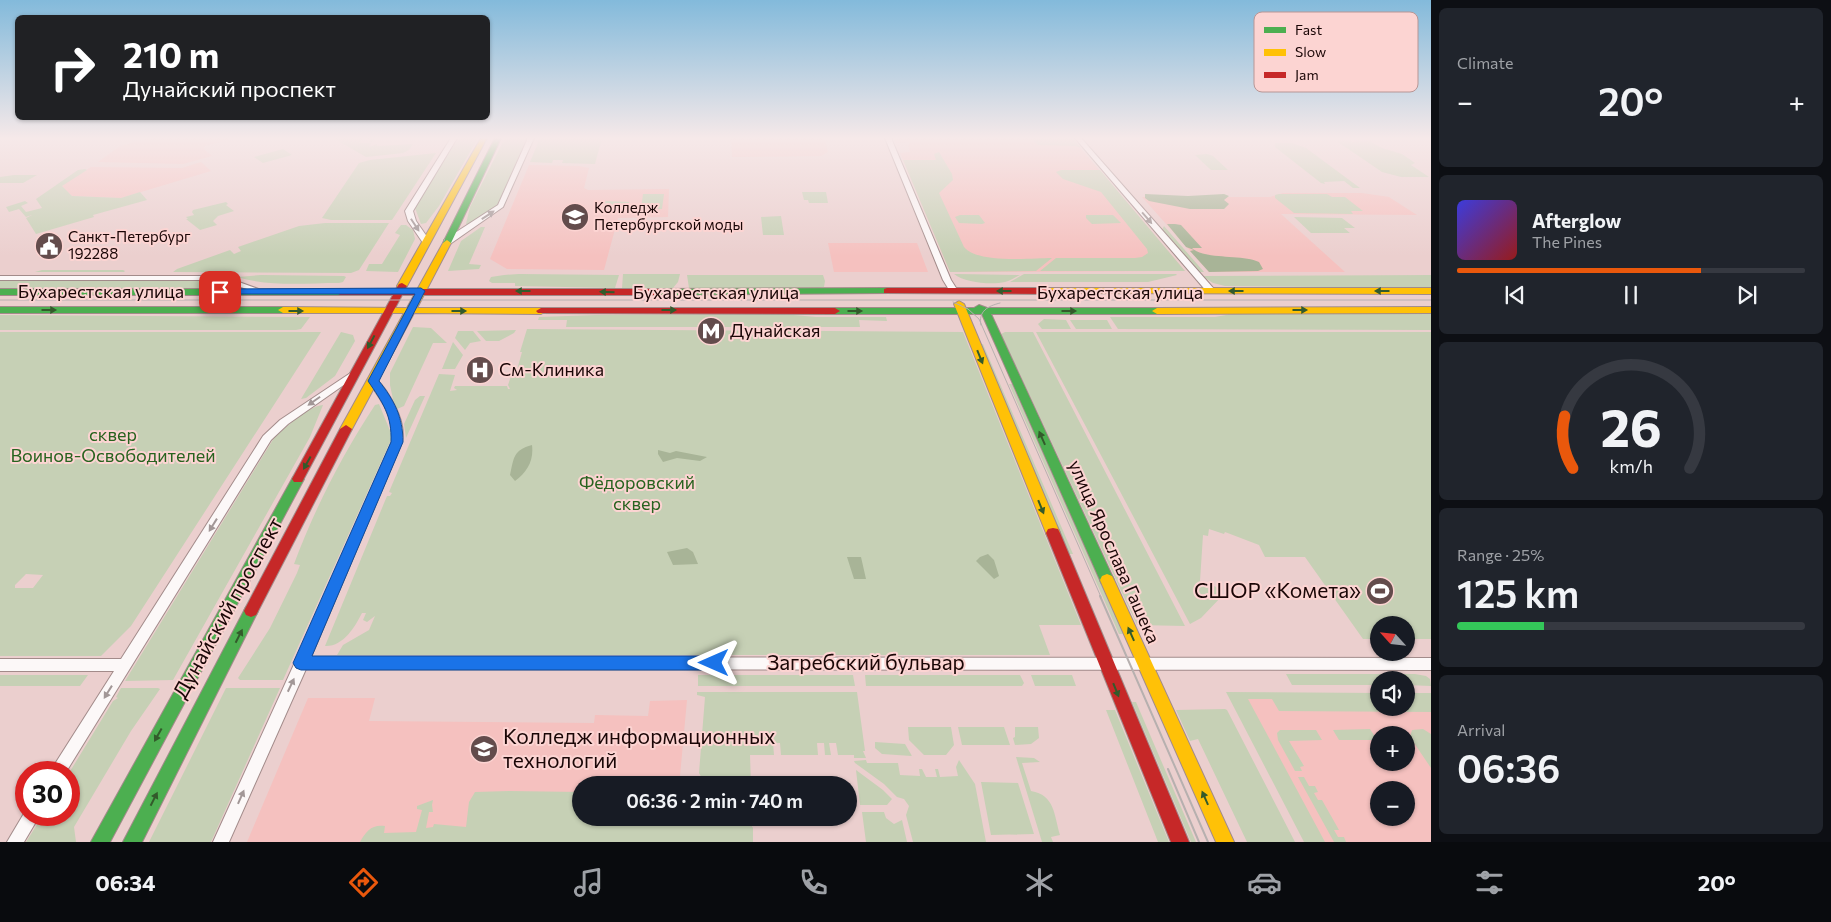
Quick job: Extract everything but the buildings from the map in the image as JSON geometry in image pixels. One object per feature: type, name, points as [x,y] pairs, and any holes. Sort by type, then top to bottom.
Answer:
[{"type":"street","points":[[426,241],[412,221],[409,211],[430,177]]},
{"type":"street","name":"Дунайский проспект","points":[[100,842],[462,177]]},
{"type":"street","name":"Дунайский проспект","points":[[132,842],[360,402],[447,242],[479,177]]},
{"type":"street","points":[[447,242],[501,206],[514,177]]},
{"type":"street","points":[[904,177],[947,280],[954,291],[1180,842]]},
{"type":"street","points":[[1112,177],[1211,291]]},
{"type":"street","points":[[0,278],[208,278],[222,279],[260,292]]},
{"type":"street","points":[[954,291],[985,312]]},
{"type":"street","name":"Бухарестская улица","points":[[0,292],[1431,291]]},
{"type":"street","name":"Бухарестская улица","points":[[0,310],[985,312],[1431,310]]},
{"type":"street","name":"улица Ярослава Гашека","points":[[985,312],[1226,842]]},
{"type":"street","name":"Дунайский проспект","points":[[65,761],[267,438],[284,422],[355,373]]},
{"type":"street","points":[[221,842],[397,442],[398,424],[384,395],[373,381]]},
{"type":"street","name":"Загребский бульвар","points":[[301,663],[1431,664]]},
{"type":"street","points":[[0,665],[125,665]]},
{"type":"street","points":[[15,842],[25,826]]},
{"type":"shaded area","points":[[75,177],[190,177],[121,198],[72,196],[61,186]]},
{"type":"shaded area","name":"Колледж Петербургской моды","points":[[524,177],[587,177],[584,188],[588,190],[669,189],[668,217],[618,218],[604,270],[507,269],[490,259]]},
{"type":"shaded area","points":[[910,177],[1105,177],[1185,271],[950,272]]},
{"type":"shaded area","points":[[1283,193],[1362,193],[1389,197],[1417,215],[1281,214],[1345,272],[1209,272],[1142,197],[1270,197]]},
{"type":"shaded area","points":[[828,243],[917,243],[928,272],[834,272]]},
{"type":"shaded area","points":[[1238,696],[1370,696],[1370,716],[1415,716],[1415,704],[1431,696],[1431,842],[1313,842]]},
{"type":"shaded area","name":"Колледж информационных технологий","points":[[308,698],[375,698],[369,721],[594,723],[595,715],[648,716],[650,701],[687,700],[680,776],[572,776],[572,826],[724,826],[727,842],[247,842]]},
{"type":"green space","points":[[0,177],[33,177],[23,183],[0,183]]},
{"type":"green space","points":[[67,177],[76,177],[62,186],[72,196],[121,198],[140,192],[147,200],[36,234],[26,218],[32,215],[26,217],[19,209],[9,212],[6,207],[25,201],[28,203],[21,206],[26,212],[42,208],[36,199]]},
{"type":"green space","points":[[349,177],[420,177],[392,220],[331,220],[322,218]]},
{"type":"green space","points":[[434,177],[455,177],[439,206],[426,223],[421,224],[415,208]]},
{"type":"green space","points":[[485,177],[510,177],[497,206],[470,224],[466,224],[470,207]]},
{"type":"green space","points":[[910,177],[953,177],[953,180],[939,193],[964,247],[971,252],[981,256],[1005,259],[1052,258],[1036,271],[950,272]]},
{"type":"green space","points":[[1061,177],[1106,177],[1185,271],[1040,271],[1056,258],[1135,258],[1142,257],[1148,253],[1147,249],[1101,192]]},
{"type":"green space","points":[[1314,177],[1346,177],[1360,188],[1353,188],[1344,181],[1321,183]]},
{"type":"green space","points":[[802,192],[826,192],[828,203],[809,203],[808,200],[804,200]]},
{"type":"green space","points":[[643,194],[664,194],[662,209],[641,209]]},
{"type":"green space","points":[[1145,194],[1188,196],[1224,194],[1229,196],[1224,200],[1229,204],[1224,209],[1190,209],[1149,201],[1145,198]]},
{"type":"green space","points":[[1327,194],[1332,197],[1345,197],[1363,211],[1351,211],[1353,214],[1294,213],[1275,198],[1275,195]]},
{"type":"green space","points":[[604,201],[629,202],[627,212],[601,212]]},
{"type":"green space","points":[[226,202],[228,204],[226,205],[234,211],[218,216],[213,221],[217,225],[200,230],[186,219],[188,219],[186,217],[194,215],[193,210]]},
{"type":"green space","points":[[960,215],[979,215],[985,223],[959,223],[955,217]]},
{"type":"green space","points":[[1086,215],[1113,215],[1121,223],[1092,224],[1086,218]]},
{"type":"green space","points":[[781,216],[784,235],[763,235],[761,217]]},
{"type":"green space","points":[[1294,217],[1342,218],[1355,228],[1344,228],[1350,233],[1311,233]]},
{"type":"green space","points":[[325,223],[389,223],[359,270],[351,273],[173,272],[230,250],[234,254],[241,251],[238,247],[299,226]]},
{"type":"green space","points":[[1167,224],[1181,225],[1202,248],[1192,248],[1198,252],[1214,256],[1252,260],[1259,262],[1263,269],[1258,271],[1209,272],[1190,251],[1194,250],[1186,247]]},
{"type":"green space","points":[[401,225],[406,225],[413,230],[415,239],[398,272],[366,271],[369,264],[382,264],[400,235],[395,233]]},
{"type":"green space","points":[[1164,226],[1204,272],[1199,272],[1162,230]]},
{"type":"green space","points":[[481,227],[485,227],[469,264],[481,265],[479,269],[448,271],[461,241]]},
{"type":"green space","points":[[42,270],[123,270],[125,271],[35,272]]},
{"type":"green space","points":[[623,274],[680,274],[678,282],[673,288],[622,288]]},
{"type":"green space","points":[[954,274],[1020,275],[1000,283],[979,283]]},
{"type":"green space","points":[[1024,274],[1177,275],[1148,282],[1010,282]]},
{"type":"green space","points":[[261,275],[346,277],[343,282],[339,283],[288,284],[262,282],[237,277]]},
{"type":"green space","points":[[504,275],[619,275],[615,288],[515,286],[515,283],[492,283],[489,281],[491,277]]},
{"type":"green space","points":[[687,275],[823,275],[825,281],[824,287],[818,288],[689,288]]},
{"type":"green space","points":[[1431,275],[1431,288],[1225,286],[1213,283],[1202,276]]},
{"type":"green space","points":[[0,280],[205,280],[219,281],[229,285],[222,288],[0,288]]},
{"type":"green space","points":[[783,314],[816,317],[886,317],[887,321],[859,320],[860,327],[566,327],[567,320],[538,320],[539,317],[596,315]]},
{"type":"green space","points":[[1232,314],[1431,314],[1431,330],[1118,329],[1110,317],[1215,317]]},
{"type":"green space","points":[[0,315],[310,317],[301,329],[296,330],[0,330]]},
{"type":"green space","points":[[1044,319],[1066,320],[1071,329],[1042,329],[1038,324]]},
{"type":"green space","points":[[1070,320],[1107,320],[1112,329],[1076,329]]},
{"type":"green space","points":[[413,327],[431,328],[447,343],[433,343],[404,406],[395,409],[390,385],[390,373]]},
{"type":"green space","name":"Фёдоровский сквер","points":[[527,329],[963,332],[1081,625],[1039,625],[1050,655],[337,655],[343,645],[369,630],[375,616],[367,622],[363,620],[366,613],[362,613],[352,630],[343,640],[325,646],[387,496],[390,496],[392,493],[389,492],[439,374],[455,375],[450,391],[457,390],[454,388],[455,386],[507,386],[510,389],[508,385],[511,376],[515,377]]},
{"type":"green space","points":[[516,330],[499,341],[486,341],[477,331]]},
{"type":"green space","points":[[458,331],[473,331],[481,341],[470,343],[465,350],[455,338]]},
{"type":"green space","name":"сквер Воинов-Освободителей","points":[[0,332],[321,332],[131,626],[101,656],[0,656]],"holes":[[[26,574],[43,575],[33,588],[15,588],[15,585]]]},
{"type":"green space","points":[[341,332],[353,335],[355,341],[335,376],[306,398],[301,399]]},
{"type":"green space","points":[[1005,332],[1033,332],[1185,626],[1137,625],[1001,334]]},
{"type":"green space","points":[[1036,332],[1431,332],[1431,639],[1415,639],[1415,616],[1370,616],[1370,639],[1363,639],[1305,557],[1265,557],[1259,545],[1225,532],[1224,534],[1209,529],[1208,536],[1203,535],[1200,581],[1222,589],[1221,594],[1223,595],[1201,618],[1190,624]]},
{"type":"green space","points":[[453,342],[463,355],[455,369],[442,369]]},
{"type":"green space","points":[[979,344],[983,344],[1073,554],[1068,554]]},
{"type":"green space","points":[[1009,384],[1012,384],[1123,634],[1119,634]]},
{"type":"green space","points":[[420,396],[425,396],[406,438],[404,424],[415,400]]},
{"type":"green space","points":[[379,404],[391,433],[391,440],[283,680],[240,680],[238,678],[270,628],[297,573],[300,565],[294,564],[330,482],[351,443],[375,405]]},
{"type":"green space","points":[[323,405],[310,437],[173,680],[125,681],[274,438],[304,413]]},
{"type":"green space","points":[[532,445],[532,456],[529,466],[515,481],[510,475],[515,456],[521,449]]},
{"type":"green space","points":[[658,450],[670,453],[676,451],[707,457],[700,461],[677,458],[663,462],[658,454]]},
{"type":"green space","points":[[687,548],[693,552],[698,564],[673,565],[667,552]]},
{"type":"green space","points":[[988,554],[994,560],[999,576],[994,579],[976,561]]},
{"type":"green space","points":[[847,557],[861,557],[866,579],[854,579]]},
{"type":"green space","points":[[1286,674],[1370,674],[1370,685],[1292,685]]},
{"type":"green space","points":[[1415,674],[1426,676],[1430,679],[1431,686],[1415,685]]},
{"type":"green space","points":[[0,675],[88,675],[80,686],[0,686]]},
{"type":"green space","points":[[698,675],[853,675],[855,686],[698,686]]},
{"type":"green space","points":[[865,675],[1020,675],[1024,683],[1022,686],[866,686]]},
{"type":"green space","points":[[1031,675],[1072,675],[1076,686],[1035,686]]},
{"type":"green space","points":[[121,688],[160,689],[131,731],[80,817],[80,761],[76,761],[113,701],[118,698],[116,697]]},
{"type":"green space","points":[[226,688],[280,688],[211,842],[149,842]]},
{"type":"green space","points":[[697,692],[857,692],[865,751],[863,751],[866,758],[854,758],[854,755],[838,755],[836,743],[829,743],[831,755],[825,755],[824,743],[817,743],[818,755],[781,755],[780,743],[773,743],[774,755],[750,755],[751,776],[701,776],[699,773],[705,697],[697,695]]},
{"type":"green space","points":[[1226,692],[1370,693],[1370,712],[1279,711],[1272,699],[1248,699],[1325,842],[1304,842]]},
{"type":"green space","points":[[1415,693],[1431,693],[1431,712],[1415,712]]},
{"type":"green space","points":[[1132,702],[1136,702],[1196,842],[1191,842]]},
{"type":"green space","points":[[1225,709],[1295,842],[1247,842],[1198,739],[1190,741],[1176,710]]},
{"type":"green space","points":[[1106,710],[1115,710],[1169,842],[1158,842]]},
{"type":"green space","points":[[908,727],[951,727],[954,745],[946,755],[924,755],[909,740]]},
{"type":"green space","points":[[958,727],[1004,727],[1010,745],[962,745]]},
{"type":"green space","points":[[1015,727],[1038,727],[1039,738],[1031,744],[1015,745],[1013,738],[1015,737]]},
{"type":"green space","points":[[1370,729],[1370,740],[1339,740],[1333,730]]},
{"type":"green space","points":[[1423,729],[1431,734],[1431,768],[1415,744],[1415,730]]},
{"type":"green space","points":[[1280,730],[1316,730],[1322,740],[1289,741],[1304,766],[1300,767],[1302,771],[1295,771],[1278,740],[1277,733]]},
{"type":"green space","points":[[875,742],[905,744],[912,756],[882,754],[875,748]]},
{"type":"green space","points":[[1016,757],[1034,758],[1040,762],[1022,763],[1031,791],[1045,797],[1055,813],[1060,835],[1051,837],[1053,842],[1042,842]]},
{"type":"green space","points":[[866,760],[867,763],[898,763],[900,775],[920,776],[919,769],[922,769],[926,777],[937,777],[935,769],[938,769],[940,777],[958,776],[956,767],[959,760],[975,784],[986,842],[913,842],[906,815],[909,806],[904,799],[897,797],[884,784],[854,761]]},
{"type":"green space","points":[[856,770],[892,799],[887,805],[860,805]]},
{"type":"green space","points":[[1298,777],[1304,777],[1309,786],[1315,786],[1318,792],[1314,793],[1318,800],[1322,800],[1339,830],[1334,830],[1338,837],[1344,837],[1346,842],[1334,842]]},
{"type":"green space","points":[[981,782],[1018,783],[1034,834],[991,835]]},
{"type":"green space","points":[[475,792],[572,792],[572,826],[752,826],[753,842],[360,842],[367,832],[376,826],[385,826],[384,833],[416,832],[422,810],[417,809],[417,806],[433,800],[433,812],[429,812],[426,828],[433,827],[434,824],[466,827],[469,802]]},
{"type":"green space","points":[[862,812],[884,812],[886,818],[894,824],[902,820],[907,842],[866,842]]},
{"type":"green space","points":[[36,826],[75,826],[76,842],[26,842]]},
{"type":"tram line","points":[[0,300],[1431,300]]},
{"type":"tram line","points":[[953,302],[968,309],[980,322]]},
{"type":"tram line","points":[[980,322],[981,316],[985,310],[1000,303]]},
{"type":"tram line","points":[[980,322],[1101,597]]},
{"type":"tram line","points":[[1100,596],[1208,842]]},
{"type":"tram line","points":[[1168,769],[1199,842]]},
{"type":"traffic: fast","points":[[447,243],[479,177]]},
{"type":"traffic: fast","points":[[658,292],[887,291]]},
{"type":"traffic: fast","points":[[0,292],[340,292]]},
{"type":"traffic: fast","points":[[979,308],[985,311],[1107,580]]},
{"type":"traffic: fast","points":[[0,310],[283,310]]},
{"type":"traffic: fast","points":[[835,311],[1157,311]]},
{"type":"traffic: fast","points":[[100,842],[298,479]]},
{"type":"traffic: fast","points":[[132,842],[251,611]]},
{"type":"traffic: slow","points":[[402,286],[462,177]]},
{"type":"traffic: slow","points":[[346,429],[447,243]]},
{"type":"traffic: slow","points":[[1049,291],[1431,291]]},
{"type":"traffic: slow","points":[[959,304],[1053,533]]},
{"type":"traffic: slow","points":[[283,310],[541,311]]},
{"type":"traffic: slow","points":[[1157,311],[1431,310]]},
{"type":"traffic: slow","points":[[1107,580],[1225,842]]},
{"type":"traffic: jam","points":[[298,479],[402,286]]},
{"type":"traffic: jam","points":[[887,291],[1049,291]]},
{"type":"traffic: jam","points":[[340,292],[658,292]]},
{"type":"traffic: jam","points":[[541,311],[835,311]]},
{"type":"traffic: jam","points":[[251,611],[346,429]]},
{"type":"traffic: jam","points":[[1053,533],[1180,842]]},
{"type":"place","name":"Колледж Петербургской моды","points":[[575,217]]},
{"type":"place","name":"Санкт-Петербург 192288","points":[[49,246]]},
{"type":"place","name":"Дунайская","points":[[711,331]]},
{"type":"place","name":"См-Клиника","points":[[480,370]]},
{"type":"place","name":"СШОР «Комета»","points":[[1380,591]]},
{"type":"place","name":"Колледж информационных технологий","points":[[484,749]]},
{"type":"route","points":[[220,292],[421,291],[373,381],[384,395],[398,424],[397,442],[301,663],[714,663]]}]
